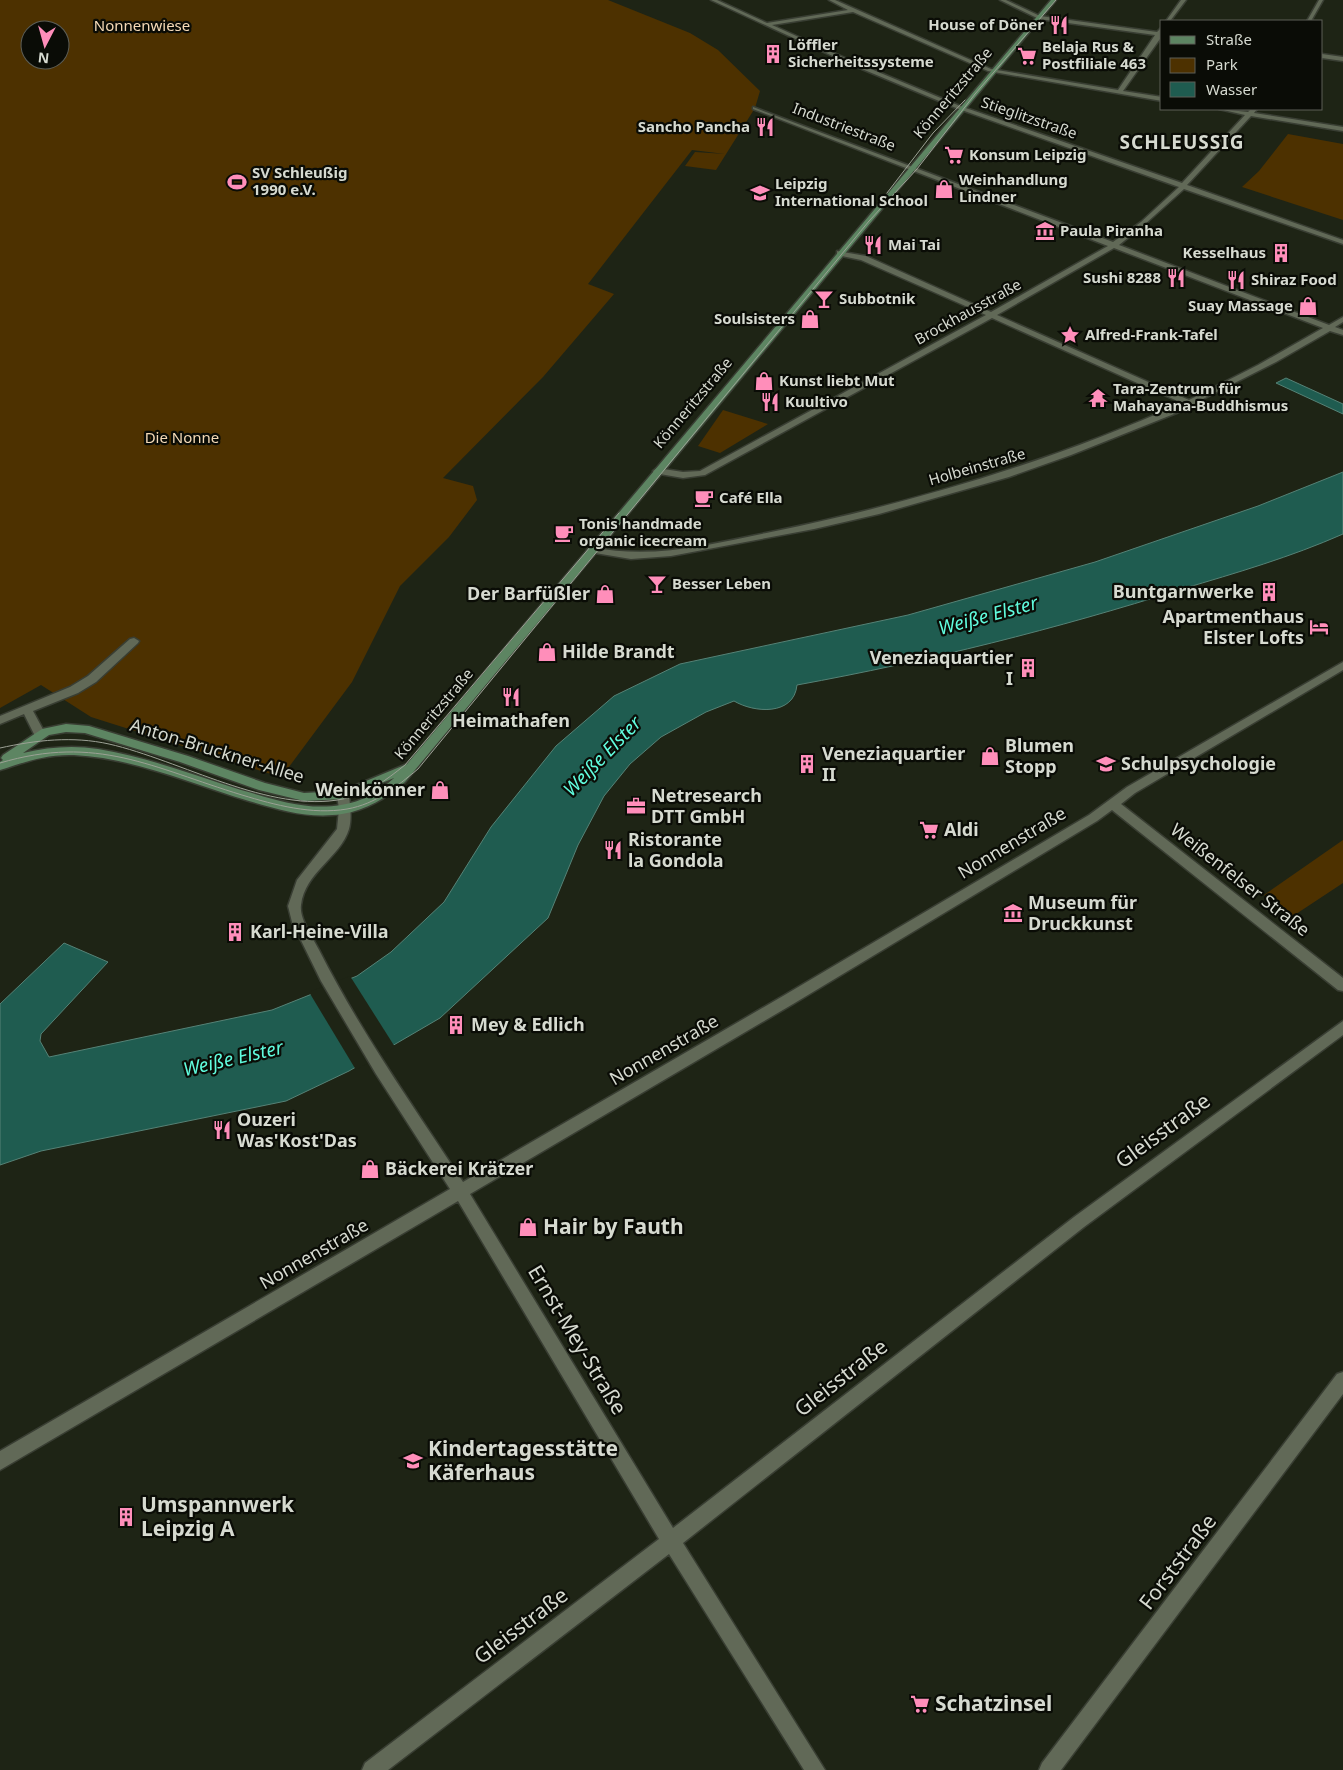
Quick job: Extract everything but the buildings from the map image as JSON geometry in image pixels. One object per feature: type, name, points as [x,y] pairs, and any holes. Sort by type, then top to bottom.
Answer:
[{"type":"main road","name":"Könneritzstraße","points":[[345,810],[372,802],[401,779],[913,167],[960,108],[1054,0]]},
{"type":"main road","name":"Anton-Bruckner-Allee","points":[[0,765],[40,735],[58,729],[85,729],[159,751],[292,795],[323,797],[343,795],[410,767]]},
{"type":"main road","points":[[40,735],[40,753]]},
{"type":"main road","name":"Anton-Bruckner-Allee","points":[[0,765],[40,753],[63,751],[105,753],[299,810],[329,812],[345,810]]},
{"type":"street","name":"Stieglitzstraße","points":[[713,0],[852,63],[960,108],[1343,242]]},
{"type":"street","points":[[831,0],[851,11],[992,70],[1160,99]]},
{"type":"street","points":[[1002,0],[1039,17],[1160,32]]},
{"type":"street","points":[[1169,20],[1184,0]]},
{"type":"street","points":[[1310,20],[1322,0]]},
{"type":"street","points":[[768,24],[851,11]]},
{"type":"street","points":[[1119,92],[1160,33]]},
{"type":"street","points":[[1323,56],[1343,59]]},
{"type":"street","name":"Industriestraße","points":[[755,108],[1343,333]]},
{"type":"street","points":[[1238,110],[1253,111],[1343,129]]},
{"type":"street","name":"Brockhausstraße","points":[[658,472],[683,475],[702,472],[992,315],[1114,245],[1143,223],[1182,186],[1253,111]]},
{"type":"street","points":[[840,253],[863,258],[1191,404]]},
{"type":"street","name":"Holbeinstraße","points":[[592,550],[624,557],[658,556],[810,526],[1011,474],[1104,441],[1191,404],[1330,328],[1343,319]]},
{"type":"street","points":[[0,720],[74,690],[92,678],[134,641]]},
{"type":"street","name":"Nonnenstraße","points":[[0,1461],[788,1000],[1093,818],[1147,780],[1343,665]]},
{"type":"street","points":[[27,709],[40,735]]},
{"type":"street","points":[[343,795],[345,810]]},
{"type":"street","name":"Weißenfelser Straße","points":[[1113,804],[1343,986]]},
{"type":"street","name":"Ernst-Mey-Straße","points":[[345,810],[343,830],[336,841],[302,880],[294,906],[298,922],[326,977],[460,1191],[671,1541],[816,1770]]},
{"type":"street","name":"Gleisstraße","points":[[372,1770],[671,1541],[1079,1222],[1343,1027]]},
{"type":"street","name":"Forststraße","points":[[1049,1770],[1343,1380]]},
{"type":"green space","name":"Die Nonne","points":[[0,0],[608,0],[690,33],[718,50],[760,91],[755,108],[716,170],[685,166],[695,152],[725,154],[692,150],[588,284],[614,294],[543,377],[443,478],[473,486],[477,500],[449,537],[400,586],[352,682],[283,775],[274,775],[91,717],[41,685],[0,708]]},
{"type":"green space","points":[[1288,134],[1343,144],[1343,220],[1242,187],[1259,171]]},
{"type":"green space","points":[[723,410],[768,424],[720,453],[698,446]]},
{"type":"green space","points":[[1343,840],[1343,883],[1290,918],[1264,895]]},
{"type":"water","points":[[1286,378],[1343,404],[1343,414],[1276,383]]},
{"type":"water","name":"Weiße Elster","points":[[1343,472],[1343,534],[1304,550],[1135,604],[1039,631],[895,666],[797,685],[794,695],[789,702],[781,707],[772,709],[752,708],[734,701],[706,712],[661,737],[630,764],[604,796],[578,845],[548,918],[440,1018],[349,1071],[286,1101],[41,1151],[0,1165],[0,1004],[64,943],[108,962],[41,1034],[40,1041],[49,1057],[272,1010],[357,976],[391,952],[444,902],[491,827],[556,746],[614,696],[680,664],[908,615],[1095,562],[1258,506]]},
{"type":"pier","points":[[350,976],[395,1047],[356,1070],[309,992]]},
{"type":"tram line","points":[[0,763],[35,755],[66,752],[96,753],[152,765],[267,802],[320,811],[334,811],[357,807],[376,799],[394,788],[418,769],[869,221],[917,169],[975,94],[1056,0]]},
{"type":"tram line","points":[[887,193],[933,133],[965,100]]},
{"type":"tram line","points":[[0,748],[54,740],[82,740],[109,744],[225,783],[286,799],[315,802],[343,799],[360,794],[383,781],[405,765],[619,513]]},
{"type":"place","name":"House of Döner","points":[[1059,25]]},
{"type":"place","name":"Löffler Sicherheitssysteme","points":[[773,54]]},
{"type":"place","name":"Belaja Rus & Postfiliale 463","points":[[1027,56]]},
{"type":"place","name":"Sancho Pancha","points":[[765,127]]},
{"type":"place","name":"Konsum Leipzig","points":[[954,155]]},
{"type":"place","name":"SV Schleußig 1990 e.V.","points":[[237,182]]},
{"type":"place","name":"Weinhandlung Lindner","points":[[944,189]]},
{"type":"place","name":"Leipzig International School","points":[[760,193]]},
{"type":"place","name":"Paula Piranha","points":[[1045,231]]},
{"type":"place","name":"Mai Tai","points":[[873,245]]},
{"type":"place","name":"Kesselhaus","points":[[1281,253]]},
{"type":"place","name":"Sushi 8288","points":[[1176,278]]},
{"type":"place","name":"Shiraz Food","points":[[1236,280]]},
{"type":"place","name":"Subbotnik","points":[[824,299]]},
{"type":"place","name":"Suay Massage","points":[[1308,306]]},
{"type":"place","name":"Soulsisters","points":[[810,319]]},
{"type":"place","name":"Alfred-Frank-Tafel","points":[[1070,335]]},
{"type":"place","name":"Kunst liebt Mut","points":[[764,381]]},
{"type":"place","name":"Tara-Zentrum für Mahayana-Buddhismus","points":[[1098,398]]},
{"type":"place","name":"Kuultivo","points":[[770,402]]},
{"type":"place","name":"Café Ella","points":[[704,498]]},
{"type":"place","name":"Tonis handmade organic icecream","points":[[564,533]]},
{"type":"place","name":"Besser Leben","points":[[657,584]]},
{"type":"place","name":"Buntgarnwerke","points":[[1269,592]]},
{"type":"place","name":"Der Barfüßler","points":[[605,594]]},
{"type":"place","name":"Apartmenthaus Elster Lofts","points":[[1319,627]]},
{"type":"place","name":"Hilde Brandt","points":[[547,652]]},
{"type":"place","name":"Veneziaquartier I","points":[[1028,668]]},
{"type":"place","name":"Heimathafen","points":[[511,697]]},
{"type":"place","name":"Blumen Stopp","points":[[990,756]]},
{"type":"place","name":"Veneziaquartier II","points":[[807,764]]},
{"type":"place","name":"Schulpsychologie","points":[[1106,764]]},
{"type":"place","name":"Weinkönner","points":[[440,790]]},
{"type":"place","name":"Netresearch DTT GmbH","points":[[636,806]]},
{"type":"place","name":"Aldi","points":[[929,830]]},
{"type":"place","name":"Ristorante la Gondola","points":[[613,850]]},
{"type":"place","name":"Museum für Druckkunst","points":[[1013,913]]},
{"type":"place","name":"Karl-Heine-Villa","points":[[235,932]]},
{"type":"place","name":"Mey & Edlich","points":[[456,1025]]},
{"type":"place","name":"Ouzeri Was'Kost'Das","points":[[222,1130]]},
{"type":"place","name":"Bäckerei Krätzer","points":[[370,1169]]},
{"type":"place","name":"Hair by Fauth","points":[[528,1227]]},
{"type":"place","name":"Kindertagesstätte Käferhaus","points":[[413,1461]]},
{"type":"place","name":"Umspannwerk Leipzig A","points":[[126,1517]]},
{"type":"place","name":"Schatzinsel","points":[[920,1704]]},
{"type":"district","name":"SCHLEUSSIG","points":[[1182,142]]},
{"type":"park label","name":"Nonnenwiese","points":[[142,26]]}]
